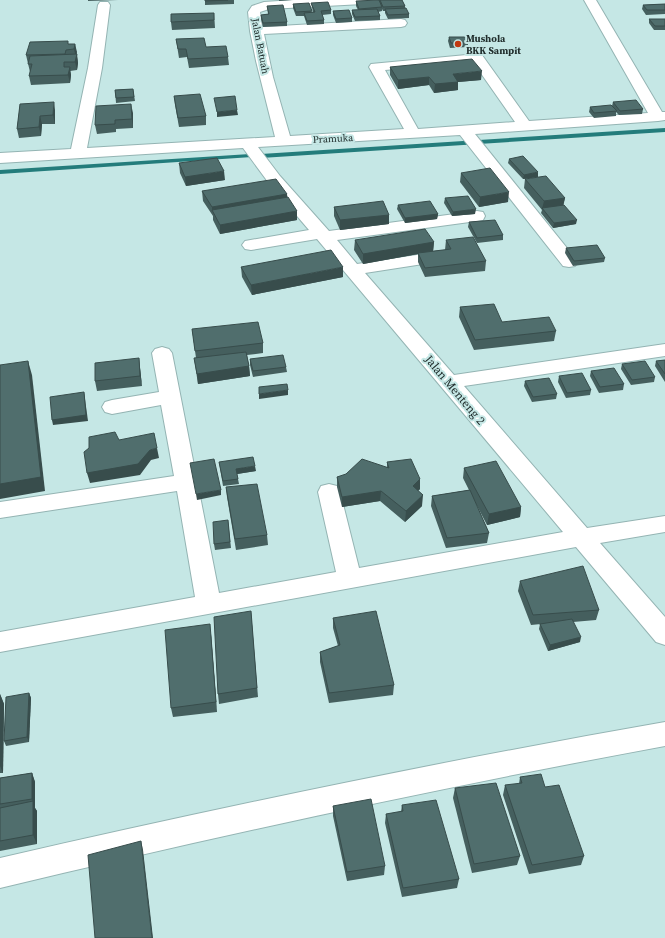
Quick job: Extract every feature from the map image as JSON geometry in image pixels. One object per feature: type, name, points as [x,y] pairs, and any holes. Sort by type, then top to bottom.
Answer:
[{"type":"street","name":"Jalan Batuah","points":[[284,141],[262,62],[254,12],[259,7],[275,5],[363,0]]},
{"type":"street","points":[[590,0],[662,116]]},
{"type":"street","points":[[78,153],[95,68],[104,5]]},
{"type":"street","points":[[256,31],[401,23]]},
{"type":"street","points":[[414,134],[376,67],[477,58],[525,126]]},
{"type":"street","name":"Pramuka","points":[[0,158],[78,153],[253,151],[284,141],[414,134],[471,139],[525,126],[662,116]]},
{"type":"street","points":[[471,139],[569,262]]},
{"type":"street","name":"Jalan Menteng 2","points":[[253,151],[325,244],[353,270],[665,635]]},
{"type":"street","points":[[251,245],[325,244],[477,216]]},
{"type":"street","points":[[353,270],[430,258]]},
{"type":"street","points":[[449,382],[665,350]]},
{"type":"street","points":[[162,353],[209,605]]},
{"type":"street","points":[[112,406],[170,397]]},
{"type":"street","points":[[0,510],[186,482]]},
{"type":"street","points":[[329,492],[350,579]]},
{"type":"street","points":[[0,642],[582,537],[665,524]]},
{"type":"street","points":[[0,873],[209,824],[366,791],[665,734]]},
{"type":"building","points":[[205,0],[228,0],[205,1]]},
{"type":"building","points":[[379,0],[382,7],[359,9],[356,1]]},
{"type":"building","points":[[380,0],[402,0],[405,6],[383,7]]},
{"type":"building","points":[[328,2],[331,10],[321,11],[324,20],[307,21],[304,13],[315,12],[311,3]]},
{"type":"building","points":[[309,3],[312,11],[296,12],[293,4]]},
{"type":"building","points":[[665,4],[665,10],[647,10],[643,5]]},
{"type":"building","points":[[283,5],[287,22],[263,23],[261,15],[269,14],[267,6]]},
{"type":"building","points":[[406,8],[409,14],[388,15],[385,9]]},
{"type":"building","points":[[377,9],[380,16],[355,17],[352,10]]},
{"type":"building","points":[[349,10],[352,18],[336,19],[333,11]]},
{"type":"building","points":[[214,13],[214,20],[171,22],[171,14]]},
{"type":"building","points":[[649,19],[665,19],[665,26],[655,26]]},
{"type":"building","points":[[449,37],[466,37],[468,43],[451,43]]},
{"type":"building","points":[[204,38],[206,47],[226,46],[228,57],[188,59],[186,49],[178,49],[176,39]]},
{"type":"building","points":[[68,41],[68,44],[75,44],[74,49],[66,50],[65,54],[26,55],[30,42]]},
{"type":"building","points":[[77,54],[75,62],[64,62],[64,67],[70,67],[68,75],[29,76],[32,64],[28,64],[30,56]]},
{"type":"building","points":[[472,59],[482,71],[453,74],[458,82],[435,84],[429,77],[398,80],[390,67]]},
{"type":"building","points":[[133,89],[134,97],[116,98],[115,90]]},
{"type":"building","points":[[200,94],[206,116],[178,118],[174,96]]},
{"type":"building","points":[[235,96],[237,110],[217,112],[214,98]]},
{"type":"building","points":[[636,100],[643,109],[620,111],[613,102]]},
{"type":"building","points":[[54,102],[53,115],[40,116],[39,127],[17,129],[20,104]]},
{"type":"building","points":[[131,104],[132,119],[115,120],[115,124],[95,125],[96,106]]},
{"type":"building","points":[[611,105],[617,111],[594,113],[590,107]]},
{"type":"building","points":[[523,156],[538,172],[524,175],[509,159]]},
{"type":"building","points":[[217,158],[224,171],[185,177],[179,163]]},
{"type":"building","points":[[490,168],[509,192],[480,197],[461,173]]},
{"type":"building","points":[[546,176],[565,198],[544,201],[525,179]]},
{"type":"building","points":[[276,179],[287,194],[212,207],[202,191]]},
{"type":"building","points":[[468,196],[476,209],[453,212],[445,198]]},
{"type":"building","points":[[288,197],[297,211],[220,225],[212,210]]},
{"type":"building","points":[[383,201],[389,215],[340,220],[334,207]]},
{"type":"building","points":[[430,201],[438,214],[405,218],[398,205]]},
{"type":"building","points":[[564,205],[577,220],[554,223],[542,208]]},
{"type":"building","points":[[495,220],[503,235],[477,238],[469,222]]},
{"type":"building","points":[[425,229],[434,242],[363,254],[355,240]]},
{"type":"building","points":[[473,237],[486,261],[425,268],[418,253],[451,249],[446,240]]},
{"type":"building","points":[[597,245],[605,258],[574,261],[566,248]]},
{"type":"building","points":[[331,250],[343,267],[251,285],[241,267]]},
{"type":"building","points":[[494,304],[502,322],[549,317],[556,331],[475,340],[460,307]]},
{"type":"building","points":[[258,322],[263,343],[195,351],[192,329]]},
{"type":"building","points":[[246,352],[249,366],[197,374],[194,358]]},
{"type":"building","points":[[283,355],[286,367],[253,371],[250,359]]},
{"type":"building","points":[[139,358],[140,376],[95,381],[95,363]]},
{"type":"building","points":[[665,360],[665,374],[656,361]]},
{"type":"building","points":[[28,361],[41,477],[0,484],[0,365]]},
{"type":"building","points":[[645,361],[655,377],[632,380],[622,364]]},
{"type":"building","points":[[614,368],[624,384],[600,387],[591,371]]},
{"type":"building","points":[[582,373],[591,390],[567,393],[559,376]]},
{"type":"building","points":[[549,378],[557,394],[533,397],[525,381]]},
{"type":"building","points":[[287,384],[288,390],[259,394],[259,387]]},
{"type":"building","points":[[84,392],[86,415],[52,420],[50,397]]},
{"type":"building","points":[[115,432],[119,440],[154,433],[157,448],[150,450],[138,464],[87,473],[84,452],[89,448],[89,437]]},
{"type":"building","points":[[253,457],[255,466],[236,469],[238,479],[223,481],[219,462]]},
{"type":"building","points":[[214,459],[221,490],[196,494],[190,463]]},
{"type":"building","points":[[362,459],[389,468],[387,462],[411,459],[420,479],[413,486],[423,495],[406,511],[381,491],[342,497],[337,477],[346,474]]},
{"type":"building","points":[[496,461],[521,507],[489,514],[464,468]]},
{"type":"building","points":[[257,484],[267,535],[235,539],[226,487]]},
{"type":"building","points":[[470,490],[489,533],[447,538],[432,496]]},
{"type":"building","points":[[228,520],[230,542],[214,544],[213,522]]},
{"type":"building","points":[[583,566],[599,610],[533,615],[520,581]]},
{"type":"building","points":[[251,611],[257,688],[218,694],[214,617]]},
{"type":"building","points":[[376,611],[394,685],[329,693],[320,652],[340,645],[333,618]]},
{"type":"building","points":[[572,619],[581,637],[550,645],[540,624]]},
{"type":"building","points":[[210,624],[216,702],[171,708],[165,630]]},
{"type":"building","points":[[29,693],[27,737],[4,741],[6,697]]},
{"type":"building","points":[[32,773],[32,799],[0,804],[0,778]]},
{"type":"building","points":[[541,774],[545,787],[559,785],[584,856],[532,865],[505,785],[522,783],[520,777]]},
{"type":"building","points":[[496,783],[520,856],[474,864],[455,788]]},
{"type":"building","points":[[371,799],[385,866],[347,872],[333,806]]},
{"type":"building","points":[[436,800],[459,879],[403,888],[386,814],[403,811],[402,805]]},
{"type":"building","points":[[33,801],[33,835],[0,841],[0,808]]},
{"type":"building","points":[[141,841],[152,938],[95,938],[88,855]]},
{"type":"waterway","points":[[261,156],[665,130]]},
{"type":"waterway","points":[[0,172],[250,156]]},
{"type":"place","name":"Mushola BKK Sampit","points":[[458,44]]}]
